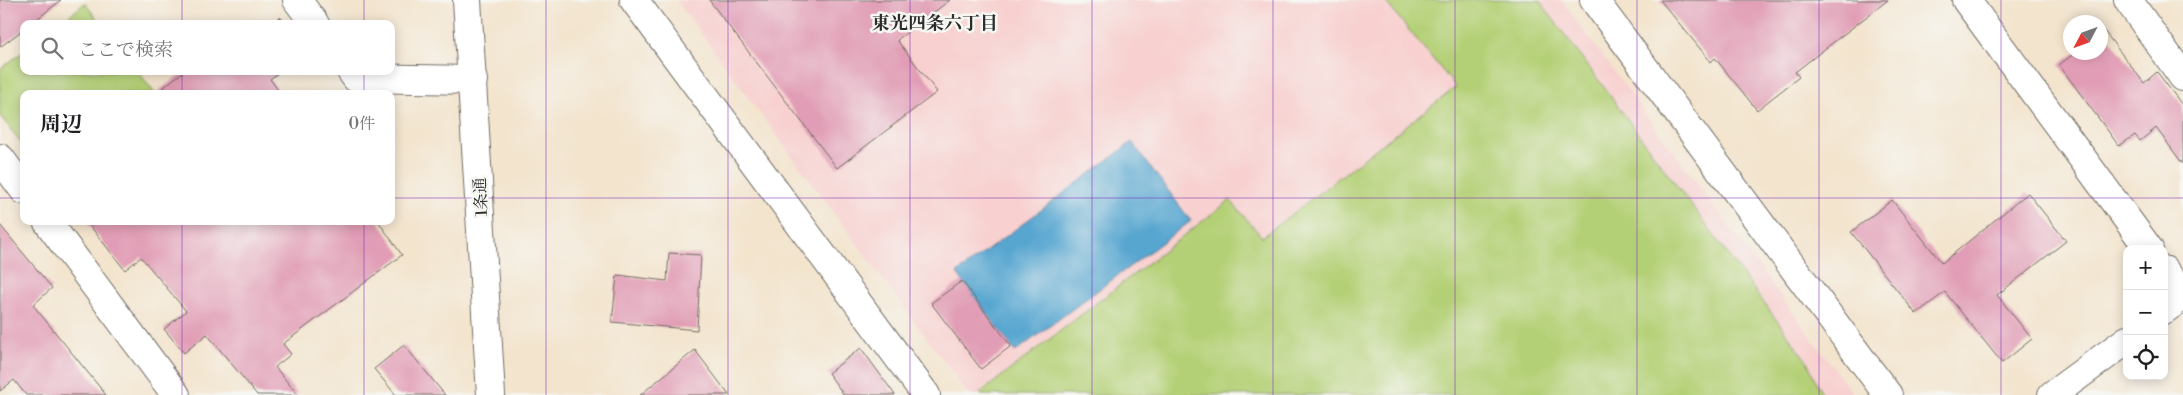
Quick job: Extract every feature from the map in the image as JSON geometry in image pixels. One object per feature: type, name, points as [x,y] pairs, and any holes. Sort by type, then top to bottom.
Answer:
[{"type":"street","points":[[297,0],[312,20]]},
{"type":"street","name":"1条通","points":[[467,0],[492,395]]},
{"type":"street","points":[[634,0],[926,395]]},
{"type":"street","points":[[1594,0],[1888,395]]},
{"type":"street","points":[[2128,0],[2183,77]]},
{"type":"street","points":[[1974,3],[2146,245]]},
{"type":"street","points":[[354,75],[356,78],[472,80]]},
{"type":"street","points":[[0,158],[20,185]]},
{"type":"street","points":[[50,225],[176,395]]},
{"type":"street","points":[[2168,275],[2183,296],[2168,307]]},
{"type":"street","points":[[2052,395],[2123,343]]},
{"type":"shaded area","points":[[676,0],[1561,0],[1854,395],[969,395]]},
{"type":"green space","points":[[1384,0],[1539,0],[1807,361],[1822,395],[982,395],[980,393],[1230,200],[1262,237],[1456,87]]},
{"type":"green space","points":[[85,3],[98,20],[64,20]]},
{"type":"green space","points":[[20,54],[20,75],[141,75],[152,90],[20,90],[20,141],[0,116],[0,69]]},
{"type":"water","points":[[1132,142],[1191,221],[1015,352],[957,273]]},
{"type":"building","points":[[0,0],[61,0],[36,20],[20,20],[20,32],[0,47]]},
{"type":"building","points":[[709,0],[950,0],[897,40],[937,92],[837,168]]},
{"type":"building","points":[[1660,0],[1888,0],[1795,72],[1799,77],[1757,110],[1715,58],[1711,62]]},
{"type":"building","points":[[2108,36],[2144,83],[2157,72],[2183,106],[2183,164],[2156,128],[2140,141],[2135,135],[2119,146],[2059,65],[2066,60],[2108,60]]},
{"type":"building","points":[[179,75],[276,75],[270,79],[278,90],[160,90]]},
{"type":"building","points":[[2028,193],[2066,241],[1997,295],[2032,339],[2002,363],[1945,292],[1916,314],[1851,232],[1892,200],[1942,263]]},
{"type":"building","points":[[0,225],[52,288],[33,305],[106,395],[26,395],[14,380],[0,391]]},
{"type":"building","points":[[89,225],[381,225],[402,255],[283,344],[291,354],[275,367],[298,395],[257,395],[207,334],[184,353],[164,329],[186,311],[141,257],[125,270]]},
{"type":"building","points":[[669,253],[701,255],[697,330],[612,322],[617,275],[667,281]]},
{"type":"building","points":[[962,281],[1011,346],[981,369],[931,303]]},
{"type":"building","points":[[404,345],[445,395],[396,395],[374,369]]},
{"type":"building","points":[[861,348],[895,395],[844,395],[828,373]]},
{"type":"building","points":[[695,350],[729,395],[640,395]]},
{"type":"district","name":"東光四条六丁目","points":[[935,23]]}]
